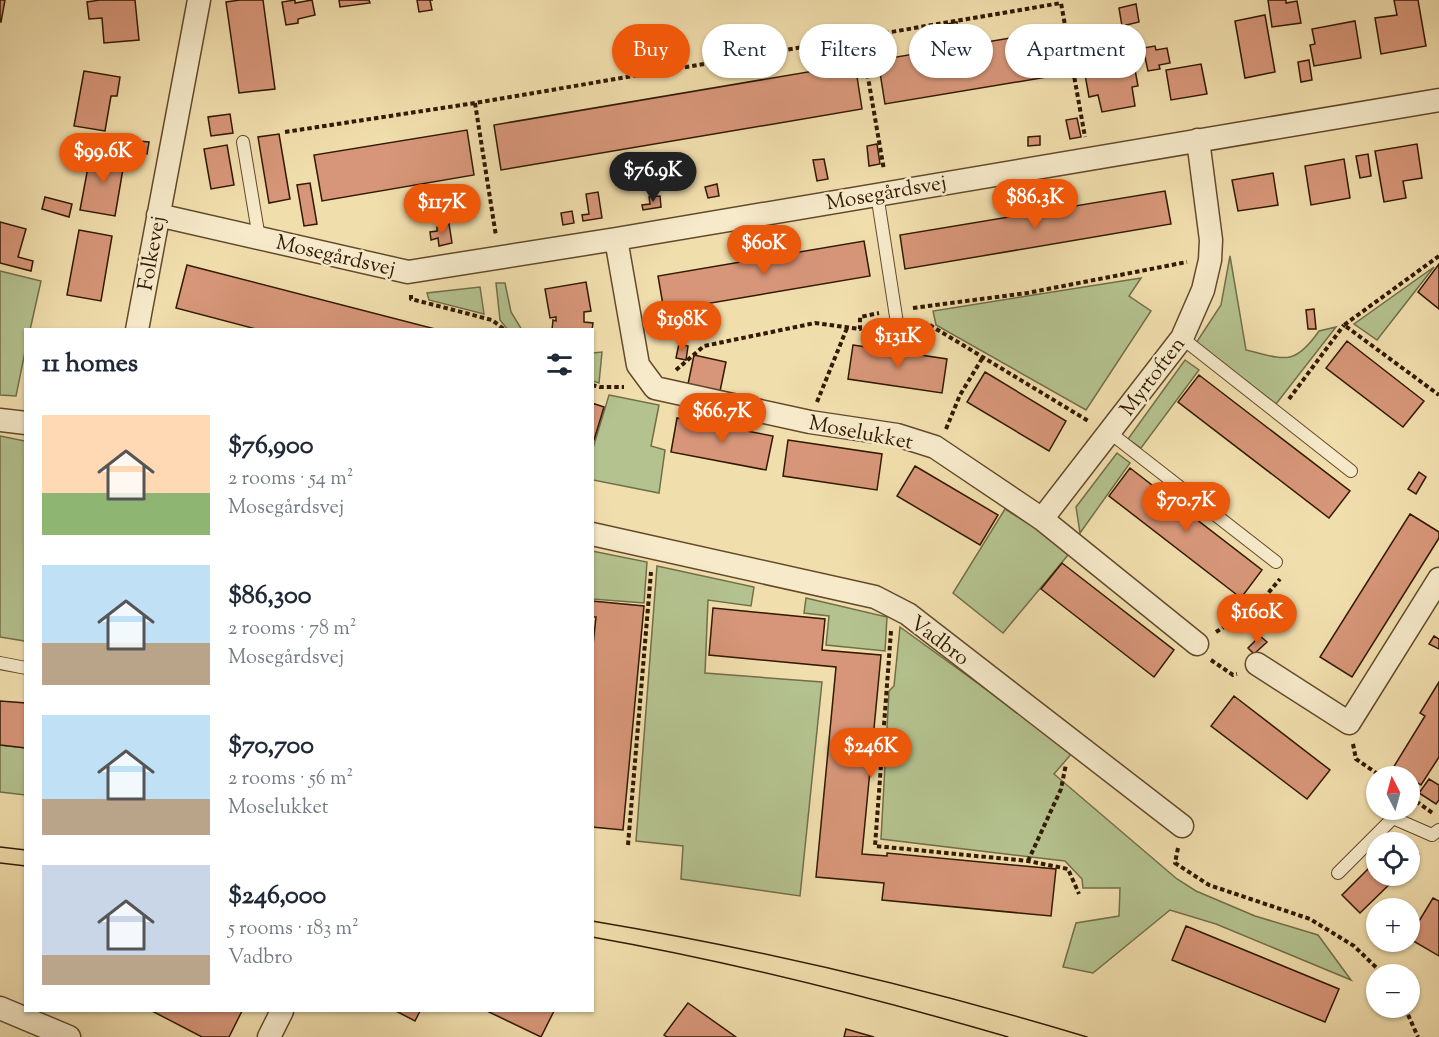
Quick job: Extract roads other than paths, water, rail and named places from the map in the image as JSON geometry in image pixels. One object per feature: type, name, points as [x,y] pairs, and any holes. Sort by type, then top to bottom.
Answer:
[{"type":"street","name":"Folkevej","points":[[137,328],[199,0]]},
{"type":"street","name":"Mosegårdsvej","points":[[158,215],[408,272],[1439,100]]},
{"type":"street","name":"Myrtoften","points":[[1042,519],[1182,338],[1203,290],[1210,260],[1211,240],[1198,140]]},
{"type":"street","name":"Moselukket","points":[[616,239],[638,364],[656,388],[810,422],[897,435],[935,447],[1042,519],[1197,644]]},
{"type":"street","points":[[0,420],[24,423]]},
{"type":"street","name":"Vadbro","points":[[594,534],[875,597],[908,614],[1182,826]]},
{"type":"street","points":[[1257,664],[1349,723],[1439,579]]},
{"type":"street","points":[[0,1008],[69,1037]]},
{"type":"street","points":[[268,1037],[281,1012]]},
{"type":"lane","points":[[243,142],[259,238]]},
{"type":"lane","points":[[882,193],[897,323]]},
{"type":"lane","points":[[1182,338],[1351,471]]},
{"type":"lane","points":[[1109,432],[1276,562]]},
{"type":"lane","points":[[0,663],[24,668]]},
{"type":"lane","points":[[1338,873],[1393,818],[1432,836],[1439,830]]},
{"type":"tram line","points":[[0,847],[24,850]]},
{"type":"tram line","points":[[0,863],[24,866]]},
{"type":"tram line","points":[[594,921],[717,944],[841,971],[965,1002],[1087,1037]]},
{"type":"tram line","points":[[594,937],[802,981],[1008,1037]]}]
